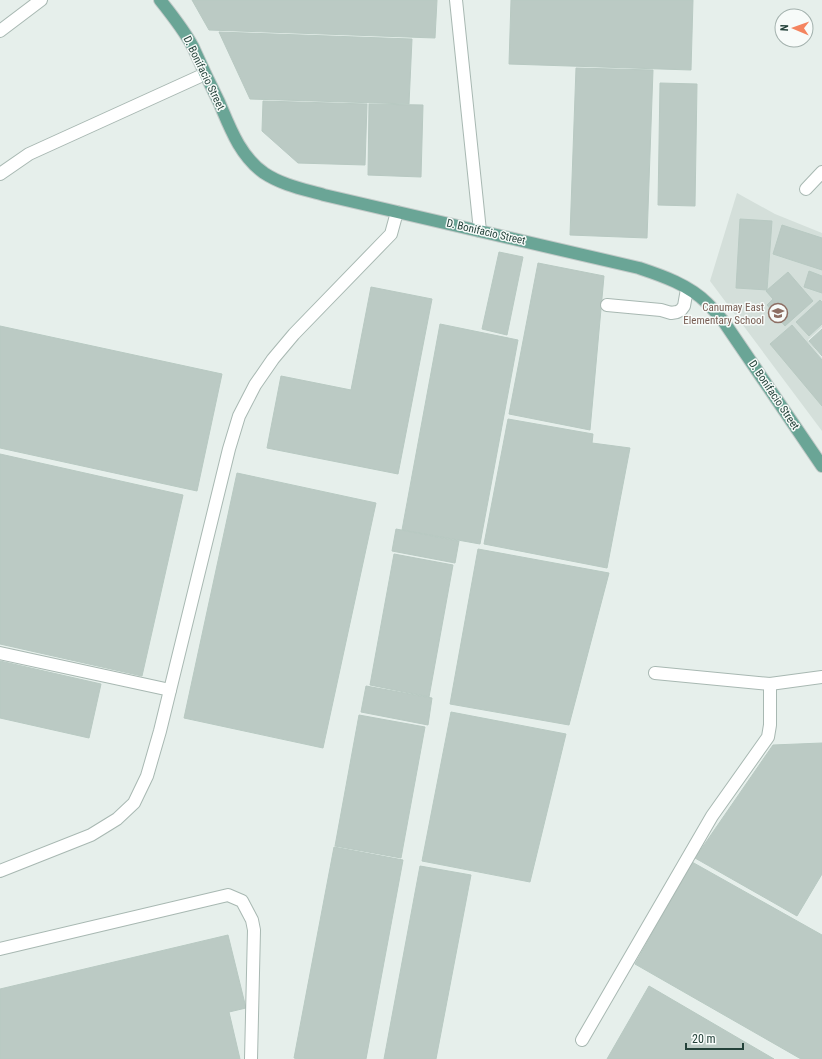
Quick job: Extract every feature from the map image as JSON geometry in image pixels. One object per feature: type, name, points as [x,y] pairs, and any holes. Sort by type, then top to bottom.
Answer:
[{"type":"main road","name":"D. Bonifacio Street","points":[[160,0],[177,22],[192,46],[231,131],[242,150],[252,163],[264,172],[277,180],[295,187],[324,195],[639,268],[667,278],[687,289],[707,303],[724,322],[822,466]]},
{"type":"street","points":[[0,31],[40,0]]},
{"type":"street","points":[[456,0],[480,231]]},
{"type":"street","points":[[0,174],[29,154],[205,74]]},
{"type":"street","points":[[806,189],[822,172]]},
{"type":"street","points":[[0,871],[91,835],[117,820],[134,803],[147,776],[160,731],[229,450],[239,416],[255,385],[273,359],[294,334],[390,234],[397,212]]},
{"type":"street","points":[[607,305],[661,310],[671,313],[677,312],[684,306],[687,289]]},
{"type":"street","points":[[0,653],[170,690]]},
{"type":"street","points":[[655,673],[770,684],[822,677]]},
{"type":"street","points":[[582,1040],[712,816],[768,737],[770,726],[770,684]]},
{"type":"street","points":[[0,949],[228,895],[242,901],[252,920],[254,930],[251,1059]]},
{"type":"shaded area","name":"Canumay East Elementary School","points":[[737,193],[775,214],[822,233],[822,327],[808,340],[822,358],[822,431],[710,281]]},
{"type":"building","points":[[192,0],[437,0],[435,38],[209,30]]},
{"type":"building","points":[[511,0],[693,0],[691,70],[509,64]]},
{"type":"building","points":[[219,32],[412,39],[409,104],[250,99]]},
{"type":"building","points":[[576,68],[653,70],[647,238],[570,235]]},
{"type":"building","points":[[660,83],[697,84],[695,206],[658,205]]},
{"type":"building","points":[[263,101],[367,104],[365,165],[298,163],[262,131]]},
{"type":"building","points":[[369,104],[423,105],[421,177],[368,175]]},
{"type":"building","points":[[740,219],[772,221],[767,290],[736,288]]},
{"type":"building","points":[[782,225],[822,238],[822,270],[773,254]]},
{"type":"building","points":[[499,252],[523,257],[507,335],[482,329]]},
{"type":"building","points":[[538,263],[604,276],[590,430],[509,414]]},
{"type":"building","points":[[809,271],[822,276],[822,293],[804,287]]},
{"type":"building","points":[[788,272],[813,301],[785,326],[767,305],[773,299],[766,291]]},
{"type":"building","points":[[371,287],[432,299],[398,474],[267,448],[281,376],[351,390]]},
{"type":"building","points":[[820,300],[822,302],[822,324],[809,336],[796,322]]},
{"type":"building","points":[[440,324],[518,340],[480,544],[402,530]]},
{"type":"building","points":[[792,325],[822,360],[822,406],[770,344]]},
{"type":"building","points":[[0,326],[222,374],[197,491],[0,448]]},
{"type":"building","points":[[822,329],[822,356],[809,341]]},
{"type":"building","points":[[508,419],[593,434],[592,443],[630,448],[607,568],[484,544]]},
{"type":"building","points":[[0,454],[183,495],[142,676],[0,644]]},
{"type":"building","points":[[237,473],[376,503],[323,748],[184,718]]},
{"type":"building","points":[[396,529],[459,541],[455,563],[392,551]]},
{"type":"building","points":[[478,549],[609,573],[569,725],[450,704]]},
{"type":"building","points":[[394,554],[453,565],[429,697],[370,685]]},
{"type":"building","points":[[0,661],[101,684],[89,738],[0,718]]},
{"type":"building","points":[[366,686],[432,698],[428,725],[361,712]]},
{"type":"building","points":[[451,712],[566,734],[530,882],[422,861]]},
{"type":"building","points":[[359,715],[425,727],[401,858],[335,846]]},
{"type":"building","points":[[822,743],[822,874],[797,916],[695,858],[773,745]]},
{"type":"building","points":[[334,847],[403,860],[366,1059],[298,1059],[294,1058]]},
{"type":"building","points":[[692,862],[822,935],[822,1059],[801,1059],[635,964]]},
{"type":"building","points":[[420,866],[471,875],[436,1059],[384,1059]]},
{"type":"building","points":[[228,935],[246,1008],[229,1012],[240,1059],[0,1059],[0,989]]},
{"type":"building","points":[[649,986],[774,1059],[607,1059]]},
{"type":"place","name":"Canumay East Elementary School","points":[[778,313]]}]
